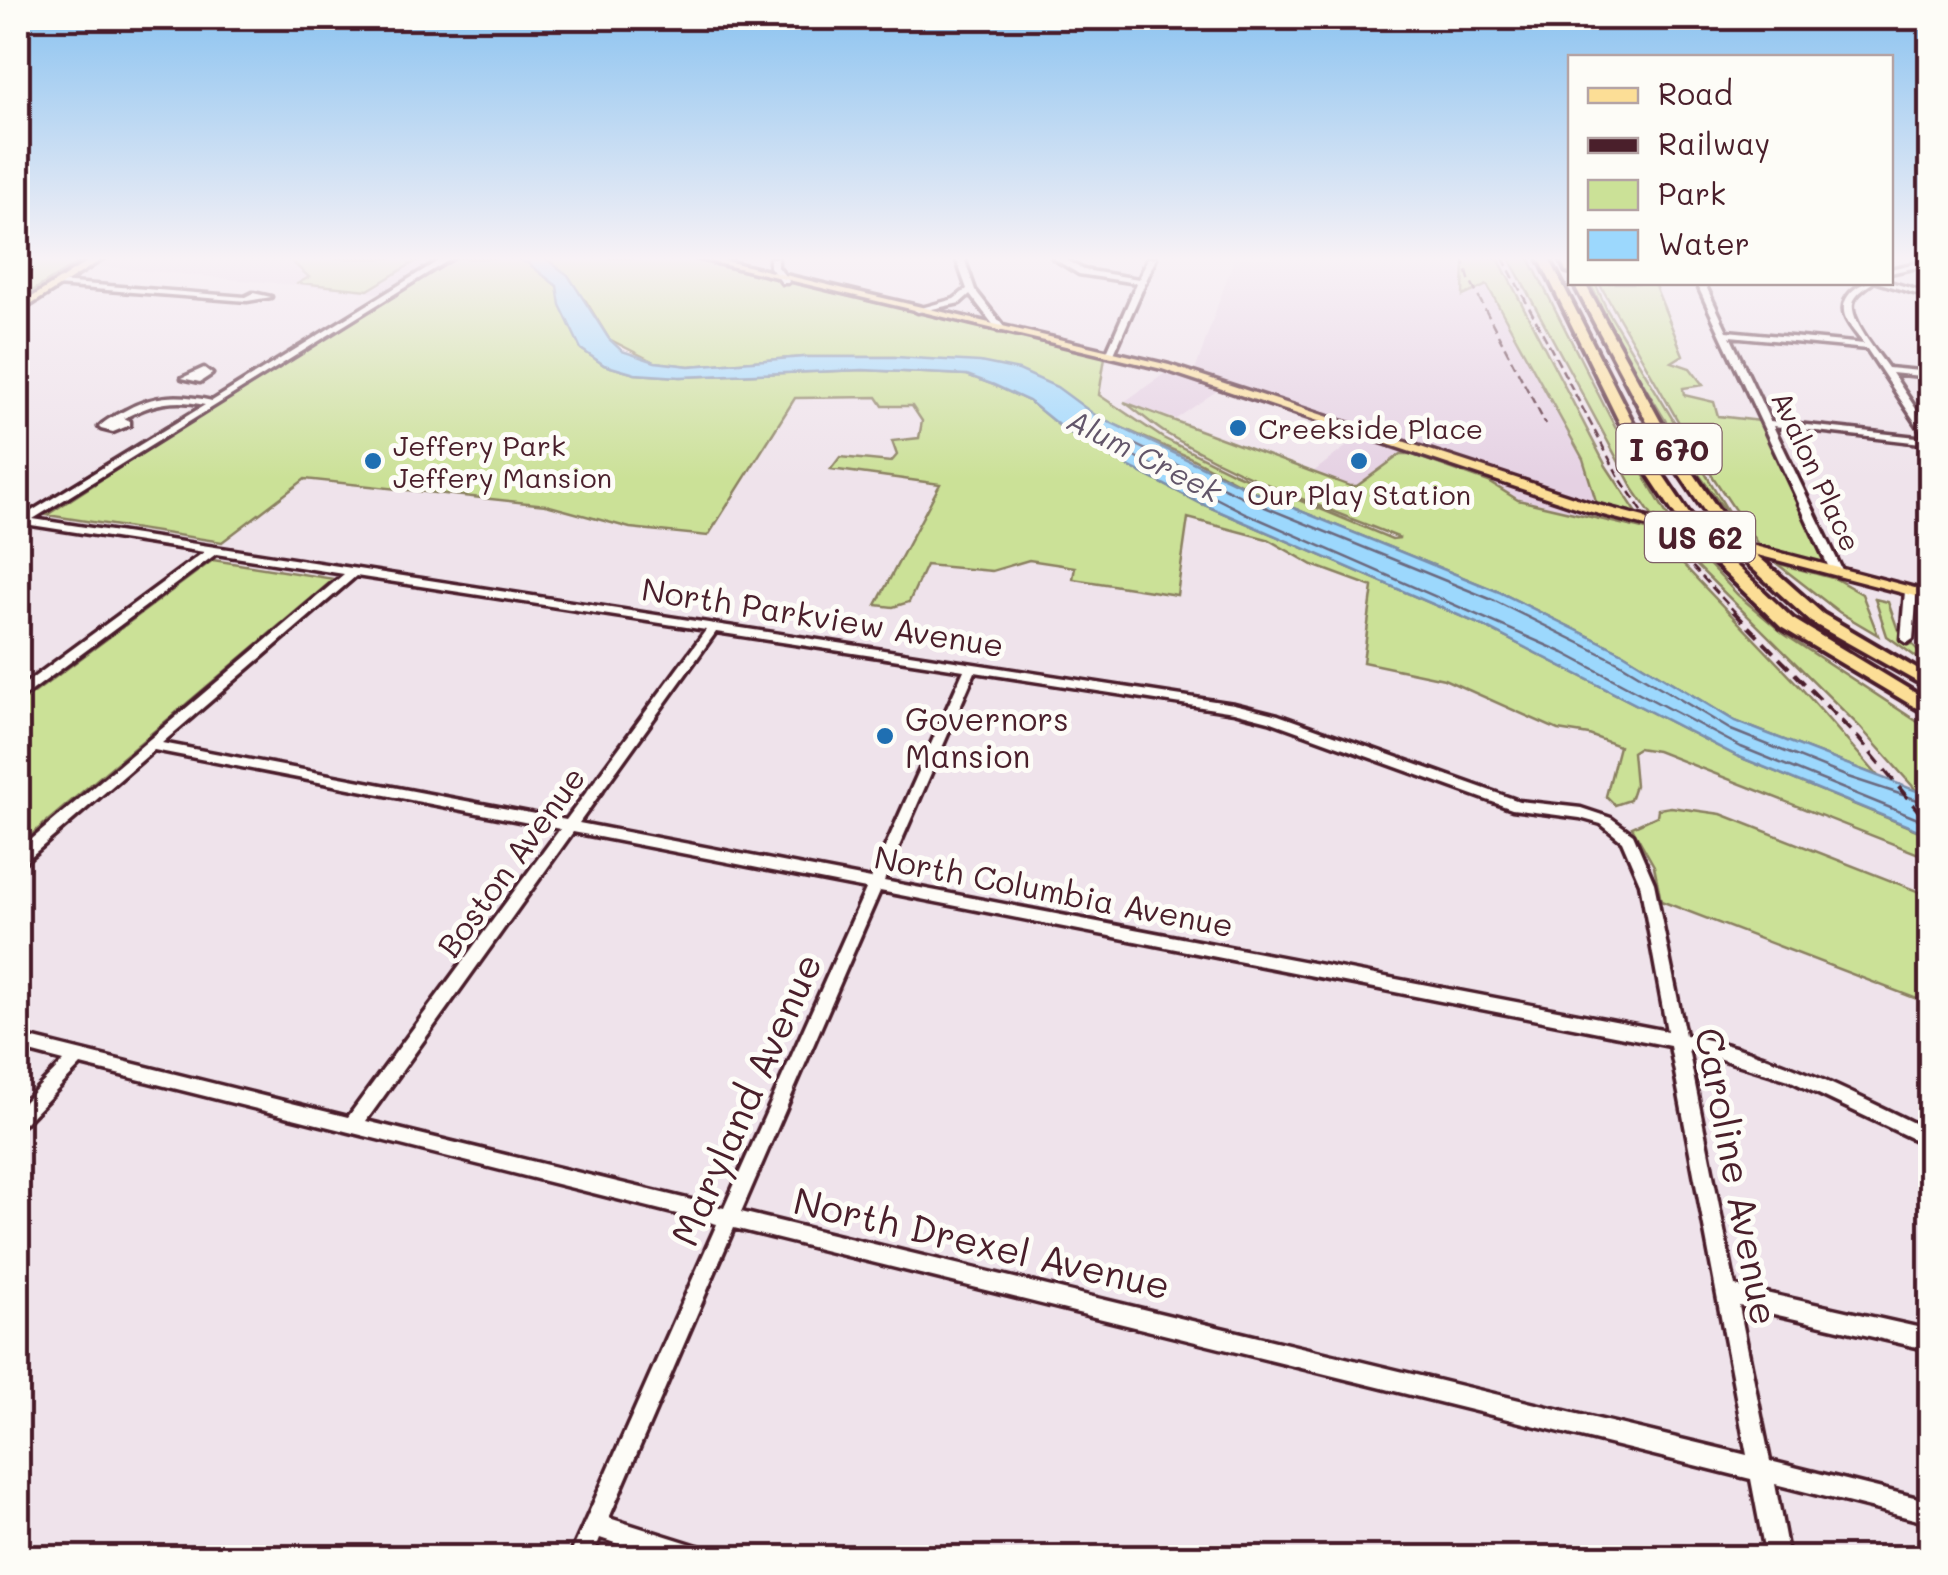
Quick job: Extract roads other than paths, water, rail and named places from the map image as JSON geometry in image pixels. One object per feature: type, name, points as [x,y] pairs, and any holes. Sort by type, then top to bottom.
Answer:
[{"type":"highway","name":"I 670","points":[[1581,332],[1643,456],[1703,543],[1787,622],[1930,710]]},
{"type":"highway","name":"I 670","points":[[1604,332],[1692,487],[1746,554],[1817,618],[1930,684]]},
{"type":"main road","name":"US 62","points":[[1009,332],[1174,370],[1579,504],[1930,596]]},
{"type":"street","points":[[20,522],[332,332]]},
{"type":"street","points":[[1110,354],[1120,332]]},
{"type":"street","points":[[1860,332],[1930,439]]},
{"type":"street","points":[[1723,333],[1870,346]]},
{"type":"street","name":"Avalon Place","points":[[1723,333],[1837,572]]},
{"type":"street","points":[[1887,370],[1930,374]]},
{"type":"street","points":[[180,396],[182,390],[200,379]]},
{"type":"street","points":[[106,424],[155,400],[180,396],[215,404]]},
{"type":"street","points":[[1766,423],[1930,439]]},
{"type":"street","name":"North Parkview Avenue","points":[[20,522],[1258,713],[1517,806],[1582,813],[1606,821]]},
{"type":"street","points":[[18,695],[214,550]]},
{"type":"street","points":[[18,859],[353,572]]},
{"type":"street","points":[[1907,638],[1911,591]]},
{"type":"street","name":"Boston Avenue","points":[[352,1126],[713,628]]},
{"type":"street","name":"Maryland Avenue","points":[[580,1558],[971,667]]},
{"type":"street","name":"North Columbia Avenue","points":[[151,745],[1675,1038],[1794,1074],[1930,1139]]},
{"type":"street","name":"Caroline Avenue","points":[[1606,821],[1628,838],[1647,883],[1778,1558]]},
{"type":"street","name":"North Drexel Avenue","points":[[18,1042],[1930,1512]]},
{"type":"street","points":[[18,1118],[77,1058]]},
{"type":"street","points":[[1725,1293],[1930,1340]]},
{"type":"street","points":[[594,1525],[698,1558]]},
{"type":"water","name":"Alum Creek","points":[[573,332],[604,332],[622,351],[655,362],[689,366],[804,357],[895,357],[980,362],[1019,370],[1057,387],[1095,415],[1259,494],[1499,592],[1623,653],[1735,721],[1930,796],[1930,835],[1737,756],[1481,625],[1200,503],[1107,455],[1062,428],[1029,401],[967,375],[863,370],[680,377],[635,374],[604,365],[581,349]]},
{"type":"railway","points":[[1497,332],[1546,425]]},
{"type":"railway","points":[[1542,332],[1619,477],[1646,517],[1736,613]]},
{"type":"railway","points":[[1733,611],[1859,739],[1930,825]]},
{"type":"place","name":"Creekside Place","points":[[1238,428]]},
{"type":"place","name":"Jeffery Park Jeffery Mansion","points":[[373,461]]},
{"type":"place","name":"Our Play Station","points":[[1359,461]]},
{"type":"place","name":"Governors Mansion","points":[[885,736]]}]
